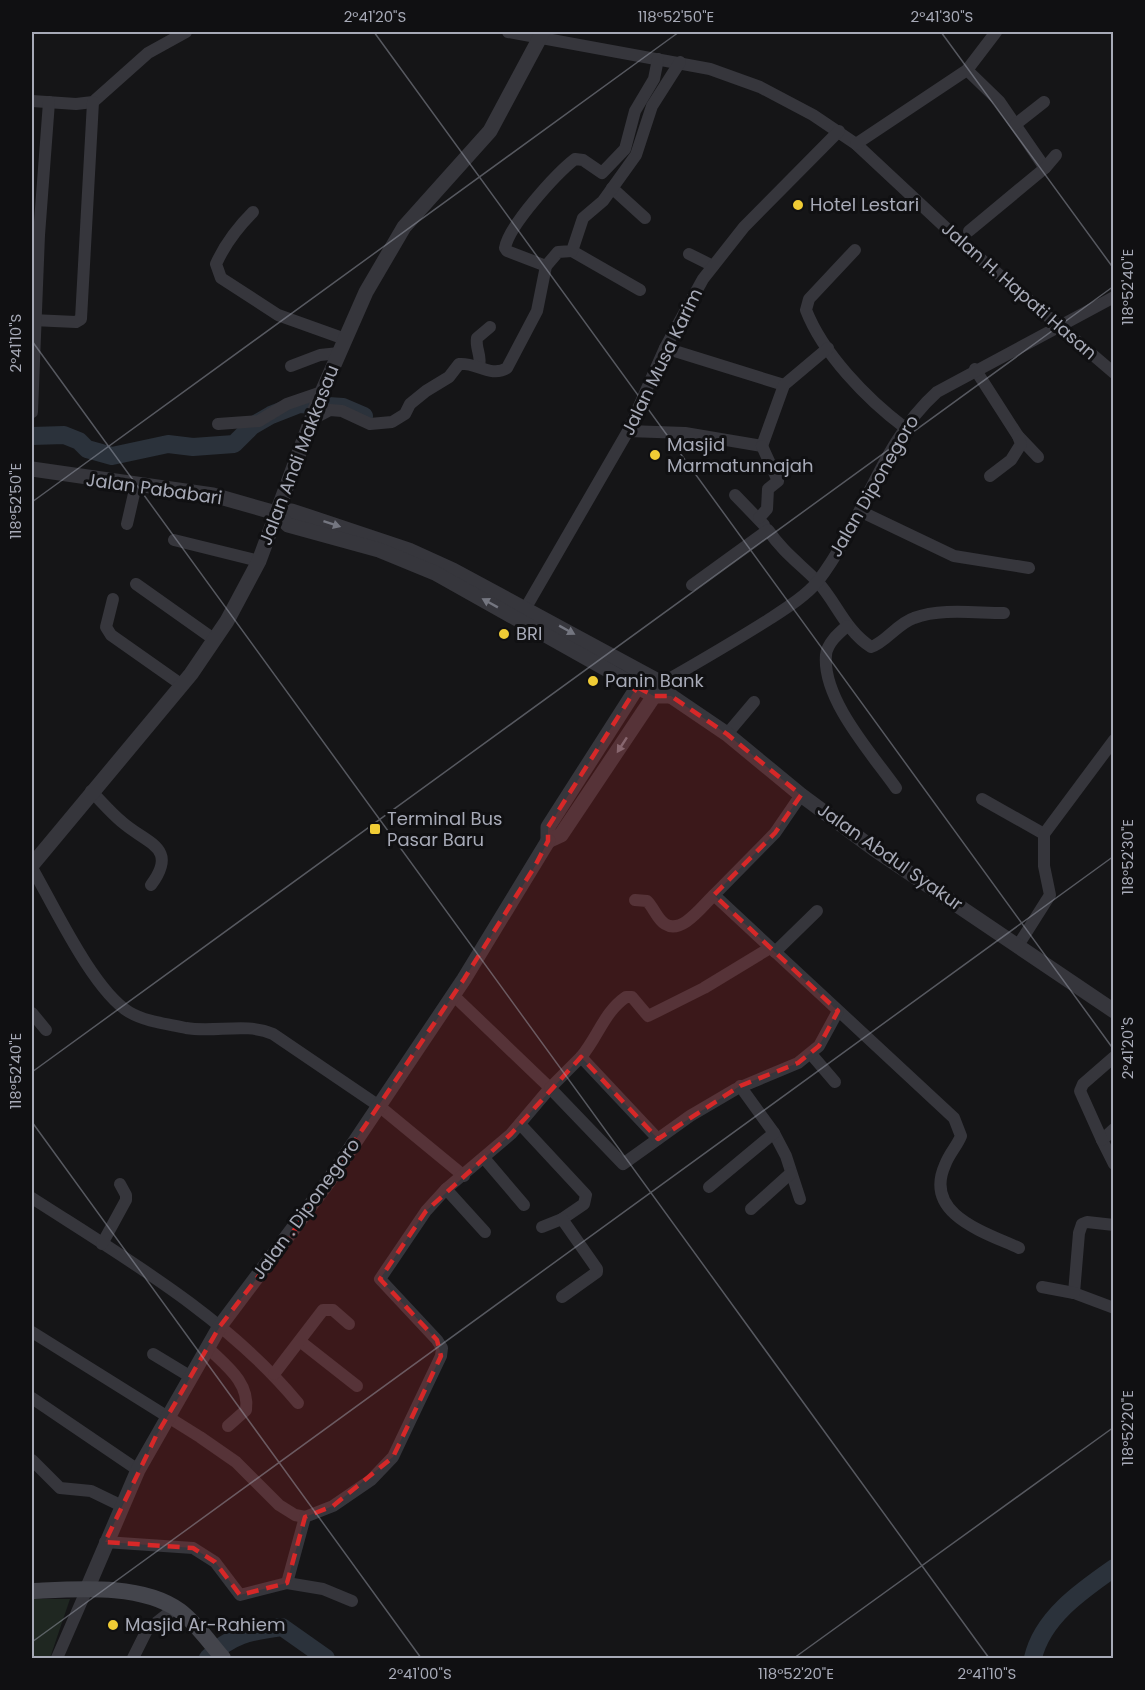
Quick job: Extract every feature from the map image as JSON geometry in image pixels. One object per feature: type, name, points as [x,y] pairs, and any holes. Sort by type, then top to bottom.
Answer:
[{"type":"main road","points":[[32,1591],[87,1588],[143,1595],[175,1608],[190,1619],[223,1659]]},
{"type":"street","points":[[32,101],[76,104],[93,102],[148,53],[186,32]]},
{"type":"street","name":"Jalan H. Hapati Hasan","points":[[508,32],[542,35],[710,69],[760,87],[839,131],[856,144],[961,242],[1113,374]]},
{"type":"street","points":[[856,144],[967,69],[996,32]]},
{"type":"street","name":"Jalan Andi Makkasau","points":[[32,867],[91,791],[182,685],[215,640],[259,561],[316,406],[366,292],[404,227],[490,131],[542,35]]},
{"type":"street","points":[[572,251],[583,218],[610,180],[625,149],[635,111],[654,79],[669,61]]},
{"type":"street","points":[[610,180],[636,155],[669,61]]},
{"type":"street","points":[[967,69],[999,101],[1045,168]]},
{"type":"street","points":[[32,412],[33,320],[49,102]]},
{"type":"street","points":[[33,320],[78,322],[82,318],[93,102]]},
{"type":"street","points":[[1016,124],[1044,102]]},
{"type":"street","name":"Jalan Musa Karim","points":[[523,613],[628,431],[665,348],[686,308],[713,266],[744,227],[839,131]]},
{"type":"street","points":[[969,231],[1045,168],[1056,155]]},
{"type":"street","points":[[546,266],[507,250],[506,242],[526,210],[575,159],[583,160],[610,180],[645,218]]},
{"type":"street","points":[[253,212],[239,226],[221,253],[216,264],[221,278],[278,315],[342,346]]},
{"type":"street","points":[[855,250],[805,305],[807,314],[848,375],[879,408],[904,427]]},
{"type":"street","points":[[218,424],[259,421],[287,405],[316,406],[342,411],[370,424],[392,422],[405,414],[410,404],[449,377],[456,366],[480,363],[497,372],[507,368],[537,311],[546,266],[558,252],[572,251],[640,290]]},
{"type":"street","points":[[689,254],[713,266]]},
{"type":"street","name":"Jalan Diponegoro","points":[[548,841],[561,835],[662,692],[788,607],[818,582],[847,540],[904,427],[917,410],[937,392],[975,369],[1113,297]]},
{"type":"street","points":[[480,363],[475,344],[477,338],[490,327]]},
{"type":"street","points":[[291,366],[342,346]]},
{"type":"street","points":[[665,348],[784,385]]},
{"type":"street","points":[[759,518],[767,509],[768,489],[778,482],[762,446],[784,385],[828,348]]},
{"type":"street","points":[[975,369],[1018,436],[1038,457]]},
{"type":"street","points":[[628,431],[685,432],[762,446]]},
{"type":"street","points":[[990,476],[1011,460],[1021,444],[1018,436]]},
{"type":"street","name":"Jalan Pababari","points":[[32,469],[213,495],[276,513]]},
{"type":"street","points":[[127,524],[136,485]]},
{"type":"street","points":[[735,495],[759,518],[781,549],[818,582],[847,626],[871,646],[878,645],[884,636],[914,618],[951,613],[1004,613]]},
{"type":"street","points":[[862,512],[954,556],[1029,568]]},
{"type":"street","name":"Jalan Abdul Syakur","points":[[276,513],[288,525],[379,550],[435,573],[646,673],[662,692],[727,734],[801,795],[874,849],[955,901],[1017,947],[1113,1011]]},
{"type":"street","points":[[692,585],[768,530]]},
{"type":"street","points":[[174,540],[259,561]]},
{"type":"street","points":[[136,584],[215,640]]},
{"type":"street","points":[[113,599],[106,627],[111,635],[182,685]]},
{"type":"street","name":"Jalan Abdul Syakur","points":[[523,613],[637,687],[662,692]]},
{"type":"street","points":[[847,626],[832,640],[826,655],[832,690],[850,726],[896,788]]},
{"type":"street","points":[[548,841],[548,827],[646,673]]},
{"type":"street","points":[[727,734],[754,702]]},
{"type":"street","points":[[1017,947],[1050,895],[1044,866],[1044,834],[1113,740]]},
{"type":"street","points":[[91,791],[121,821],[159,849],[163,863],[161,871],[151,885]]},
{"type":"street","points":[[635,900],[650,903],[660,919],[672,927],[684,923],[775,833],[801,795]]},
{"type":"street","points":[[982,799],[1044,834]]},
{"type":"street","name":"Jalan . Diponegoro","points":[[87,1588],[138,1470],[207,1347],[220,1326],[298,1225],[379,1106],[453,995],[535,866],[548,841]]},
{"type":"street","points":[[32,867],[94,973],[120,1006],[148,1020],[190,1028],[263,1030],[379,1106],[461,1172]]},
{"type":"street","points":[[714,895],[958,1124],[961,1136],[945,1165],[939,1183],[944,1204],[971,1226],[1019,1248]]},
{"type":"street","points":[[32,1332],[168,1416],[236,1462],[286,1511],[305,1517],[333,1506],[371,1480],[393,1457],[441,1356],[442,1348],[437,1340],[380,1279],[426,1211],[461,1172],[484,1158],[520,1124],[528,1111],[581,1057],[599,1033],[608,1013],[626,997],[632,997],[648,1016],[773,950],[817,911]]},
{"type":"street","points":[[453,995],[550,1088],[621,1163],[627,1162],[740,1086],[798,1063],[811,1054],[819,1046],[838,1011]]},
{"type":"street","points":[[32,1014],[46,1030]]},
{"type":"street","points":[[811,1054],[835,1082]]},
{"type":"street","points":[[581,1057],[658,1139]]},
{"type":"street","points":[[1113,1057],[1083,1084],[1080,1091],[1113,1164]]},
{"type":"street","points":[[740,1086],[774,1132],[786,1156],[800,1199]]},
{"type":"street","points":[[520,1124],[585,1193],[584,1204],[562,1219],[542,1227]]},
{"type":"street","points":[[1102,1140],[1113,1129]]},
{"type":"street","points":[[709,1187],[774,1132]]},
{"type":"street","points":[[484,1158],[525,1205]]},
{"type":"street","points":[[751,1209],[791,1173]]},
{"type":"street","points":[[102,1244],[126,1200],[120,1184]]},
{"type":"street","points":[[446,1189],[485,1232]]},
{"type":"street","points":[[32,1198],[220,1326],[274,1374],[298,1403]]},
{"type":"street","points":[[562,1219],[597,1269],[597,1272],[562,1297]]},
{"type":"street","points":[[1074,1293],[1082,1224],[1087,1222],[1113,1225]]},
{"type":"street","points":[[1042,1287],[1074,1293],[1113,1308]]},
{"type":"street","points":[[274,1374],[327,1308],[333,1310],[349,1324]]},
{"type":"street","points":[[301,1342],[357,1386]]},
{"type":"street","points":[[207,1347],[231,1371],[245,1392],[246,1410],[228,1426]]},
{"type":"street","points":[[153,1354],[191,1377]]},
{"type":"street","points":[[32,1398],[138,1470]]},
{"type":"street","points":[[32,1460],[60,1488],[91,1491],[122,1506]]},
{"type":"street","points":[[287,1583],[305,1517]]},
{"type":"street","points":[[105,1542],[193,1548],[215,1562],[240,1595],[287,1583],[323,1589],[352,1601]]},
{"type":"street","points":[[57,1659],[87,1588]]},
{"type":"street","points":[[133,1659],[147,1630],[175,1608]]},
{"type":"highlighted area","points":[[637,687],[654,696],[671,696],[727,734],[801,795],[775,833],[714,895],[838,1011],[819,1046],[798,1063],[740,1086],[658,1139],[581,1057],[511,1134],[426,1211],[380,1279],[437,1340],[441,1356],[393,1457],[333,1506],[305,1517],[287,1583],[240,1595],[215,1562],[193,1548],[105,1542],[156,1436],[220,1326],[298,1225],[464,979],[535,866],[548,841],[548,827]]},
{"type":"shaded area","points":[[32,1599],[70,1599],[50,1658],[32,1658]]},
{"type":"waterway","points":[[32,436],[64,435],[79,441],[87,449],[112,456],[168,444],[193,447],[234,444],[252,426],[271,415],[299,404],[343,407],[364,416]]},
{"type":"waterway","points":[[1033,1658],[1045,1630],[1054,1618],[1076,1596],[1114,1568]]},
{"type":"waterway","points":[[208,1658],[224,1644],[242,1635],[282,1627],[326,1658]]},
{"type":"place","name":"Hotel Lestari","points":[[798,205]]},
{"type":"place","name":"Masjid Marmatunnajah","points":[[655,455]]},
{"type":"place","name":"BRI","points":[[504,634]]},
{"type":"place","name":"Panin Bank","points":[[593,681]]},
{"type":"place","name":"Terminal Bus Pasar Baru","points":[[375,829]]},
{"type":"place","name":"Masjid Ar-Rahiem","points":[[113,1625]]}]
